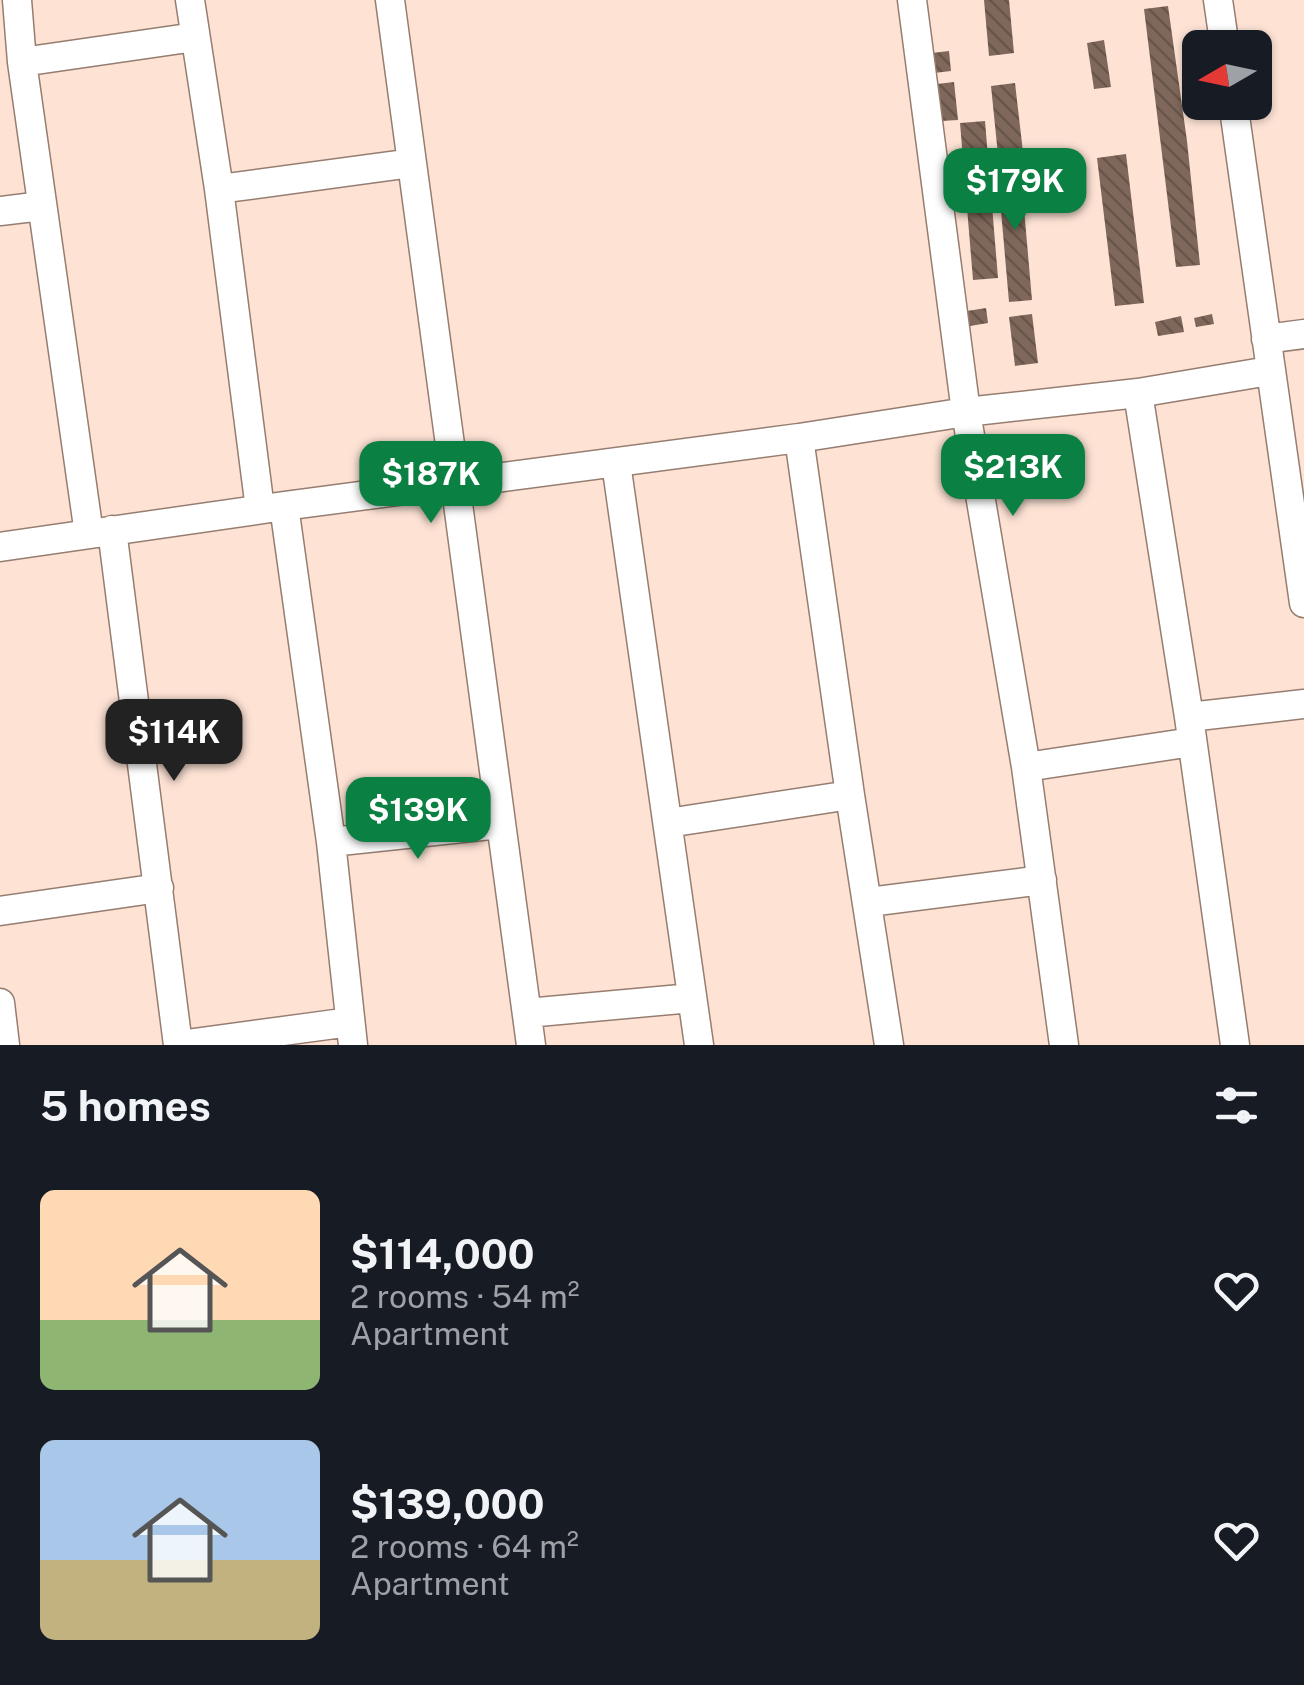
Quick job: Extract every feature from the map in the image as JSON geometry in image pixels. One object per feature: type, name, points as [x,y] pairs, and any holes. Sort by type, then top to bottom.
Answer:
[{"type":"street","points":[[17,0],[42,206],[158,888],[178,1045],[352,1033],[331,842],[190,0]]},
{"type":"street","points":[[390,0],[530,1045]]},
{"type":"street","points":[[912,0],[966,412],[1026,767],[1064,1045]]},
{"type":"street","points":[[1218,0],[1222,30]]},
{"type":"street","points":[[22,62],[196,37]]},
{"type":"street","points":[[1235,120],[1304,603]]},
{"type":"street","points":[[219,190],[412,163]]},
{"type":"street","points":[[0,211],[42,206]]},
{"type":"street","points":[[1266,340],[1304,334]]},
{"type":"street","points":[[0,547],[966,412],[1138,393],[1269,371]]},
{"type":"street","points":[[1138,393],[1235,1045]]},
{"type":"street","points":[[799,438],[890,1045]]},
{"type":"street","points":[[616,463],[699,1045]]},
{"type":"street","points":[[1026,767],[1304,704]]},
{"type":"street","points":[[668,822],[850,796]]},
{"type":"street","points":[[331,842],[500,824]]},
{"type":"street","points":[[868,902],[1042,880]]},
{"type":"street","points":[[0,911],[158,888]]},
{"type":"street","points":[[527,1013],[692,998]]},
{"type":"street","points":[[0,1004],[5,1045]]},
{"type":"building","points":[[984,0],[1009,0],[1014,53],[989,56]]},
{"type":"building","points":[[1168,6],[1200,265],[1176,267],[1144,9]]},
{"type":"building","points":[[1104,40],[1111,87],[1094,89],[1087,43]]},
{"type":"building","points":[[949,51],[951,71],[934,73],[932,53]]},
{"type":"building","points":[[954,82],[958,120],[941,121],[937,84]]},
{"type":"building","points":[[1015,83],[1023,152],[998,155],[991,86]]},
{"type":"building","points":[[985,121],[998,278],[973,280],[960,123]]},
{"type":"building","points":[[1126,154],[1144,303],[1115,306],[1097,158]]},
{"type":"building","points":[[1055,159],[1061,203],[1037,206],[1031,162]]},
{"type":"building","points":[[1020,163],[1032,300],[1009,302],[997,165]]},
{"type":"building","points":[[986,308],[988,323],[970,326],[967,311]]},
{"type":"building","points":[[1032,314],[1038,363],[1015,366],[1009,317]]},
{"type":"building","points":[[1212,314],[1214,324],[1196,327],[1194,318]]},
{"type":"building","points":[[1181,316],[1184,332],[1158,336],[1155,322]]}]
